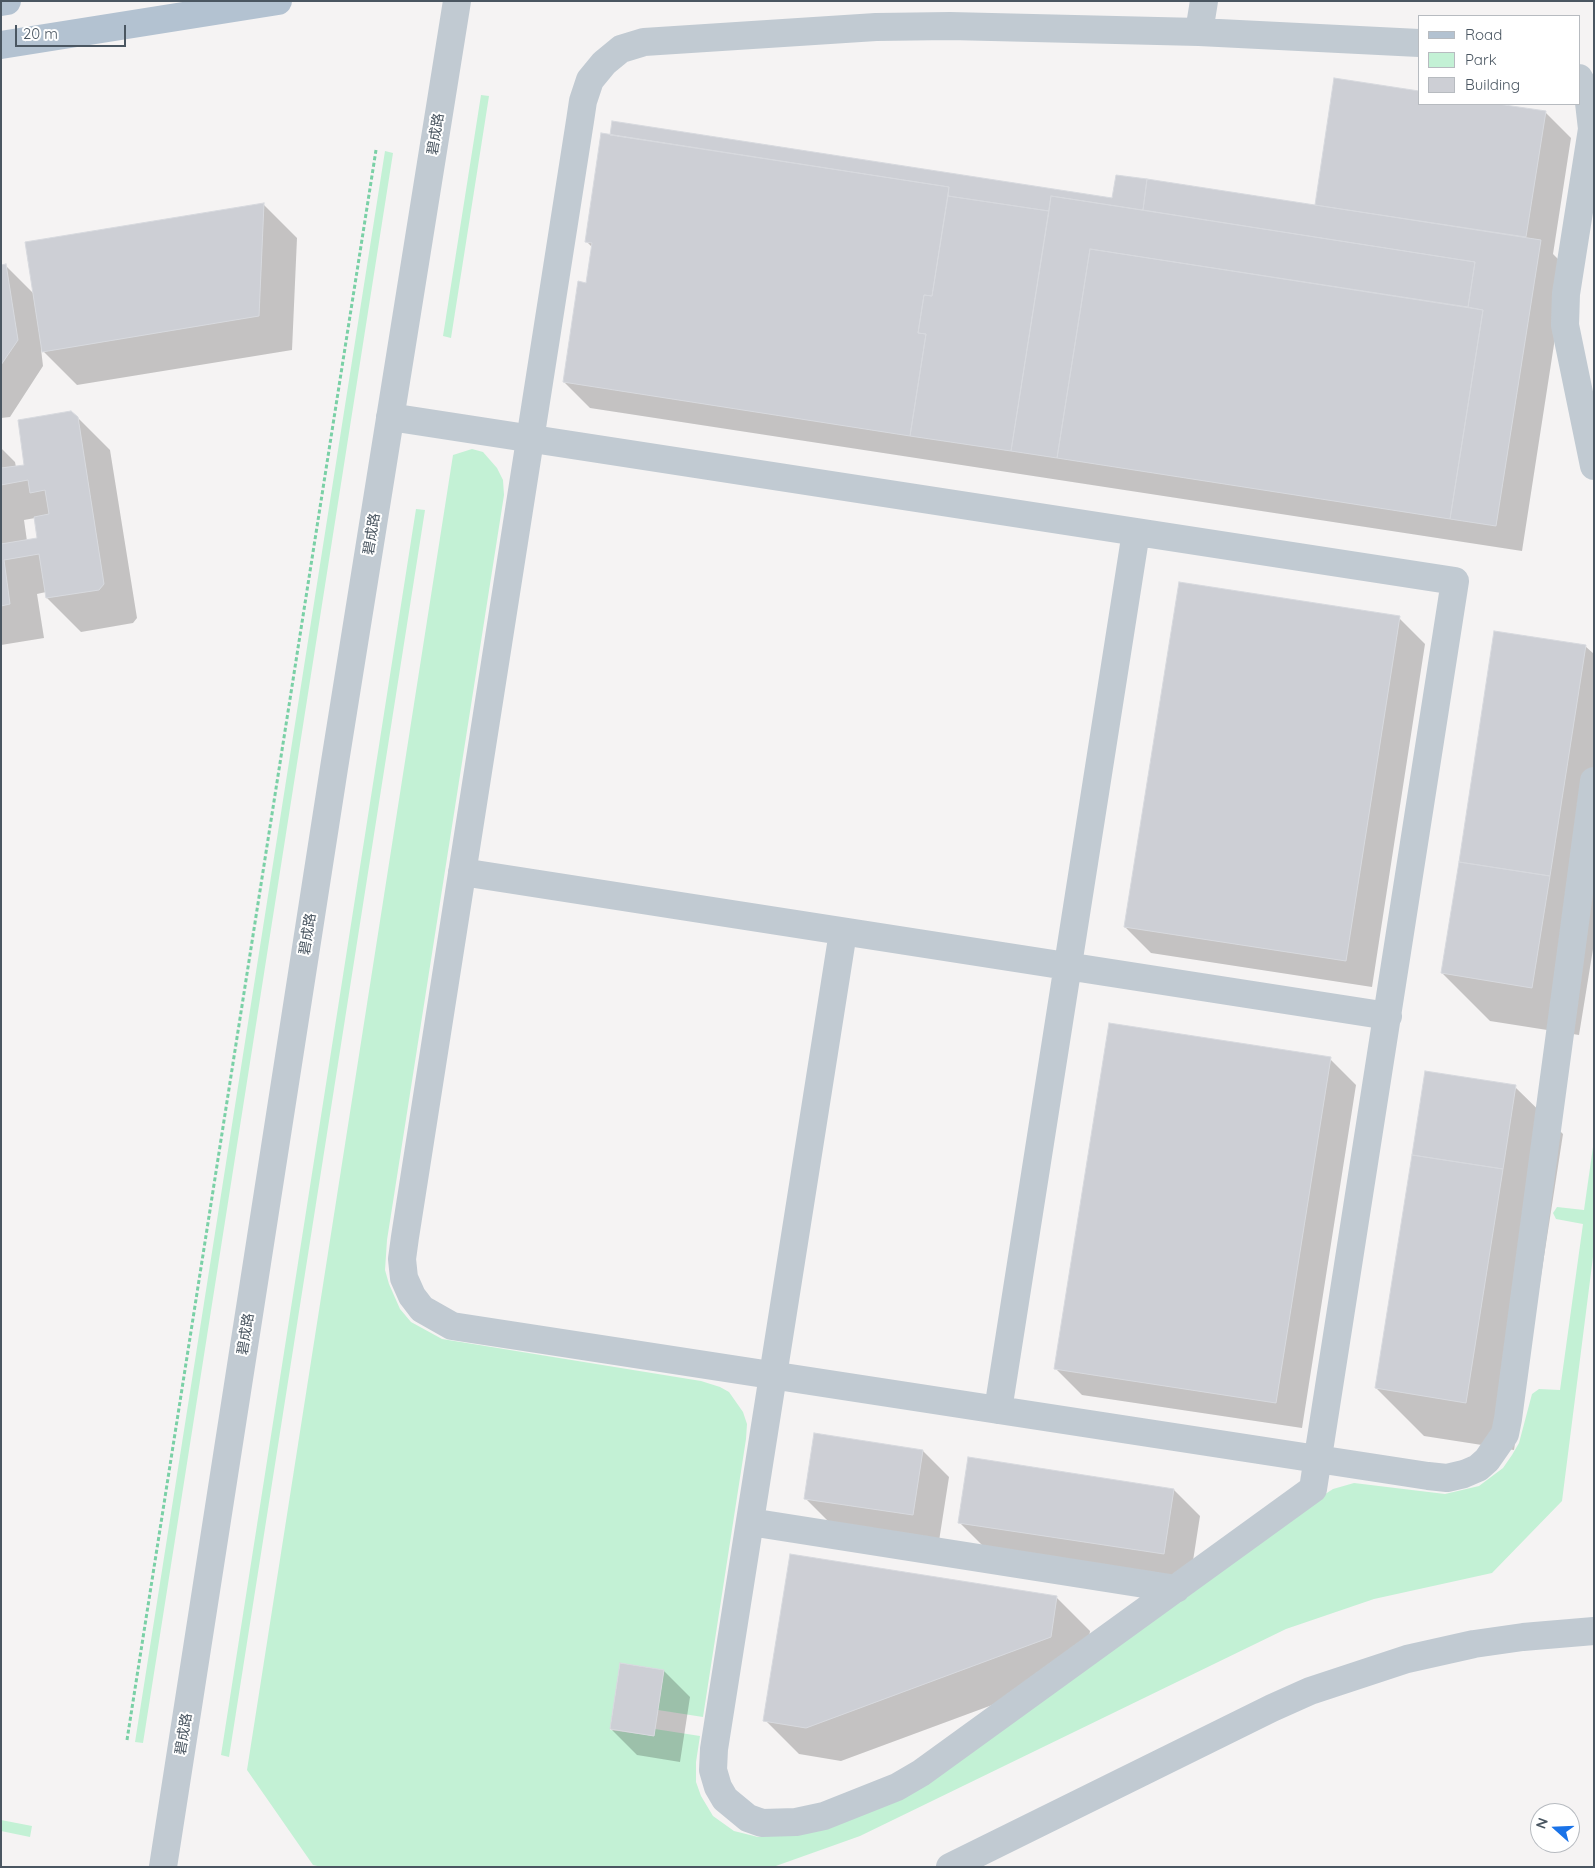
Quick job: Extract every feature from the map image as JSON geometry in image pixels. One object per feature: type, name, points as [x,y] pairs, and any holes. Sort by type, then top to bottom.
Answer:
[{"type":"main road","points":[[1,2],[7,1]]},
{"type":"main road","points":[[1,45],[278,1]]},
{"type":"street","name":"碧成路","points":[[163,1867],[457,1]]},
{"type":"street","points":[[1199,32],[1204,1]]},
{"type":"street","points":[[1418,43],[1199,32],[959,26],[876,27],[644,42],[621,49],[604,63],[590,80],[583,101],[405,1237],[402,1260],[404,1278],[412,1296],[422,1309],[452,1326],[1318,1460],[1446,1478],[1478,1468],[1487,1460],[1505,1434],[1594,781]]},
{"type":"street","points":[[1580,80],[1588,94],[1592,129],[1566,294],[1565,325],[1594,466]]},
{"type":"street","points":[[390,417],[1455,581],[1313,1489],[921,1773],[898,1787],[824,1816],[796,1822],[762,1823],[742,1814],[725,1799],[718,1787],[713,1770],[714,1749],[843,932]]},
{"type":"street","points":[[998,1410],[1136,532]]},
{"type":"street","points":[[462,872],[1388,1016]]},
{"type":"street","points":[[750,1522],[1176,1588]]},
{"type":"street","points":[[950,1867],[1272,1708],[1310,1692],[1407,1659],[1474,1644],[1524,1636],[1594,1631]]},
{"type":"path","points":[[127,1740],[376,150]]},
{"type":"green space","points":[[481,95],[489,96],[451,338],[443,336]]},
{"type":"green space","points":[[385,151],[393,153],[143,1743],[135,1742]]},
{"type":"green space","points":[[472,449],[483,452],[497,468],[503,480],[504,495],[387,1240],[385,1270],[400,1309],[411,1322],[442,1339],[701,1381],[729,1392],[743,1412],[747,1424],[746,1439],[703,1717],[658,1710],[664,1670],[620,1663],[610,1730],[654,1736],[655,1729],[700,1736],[696,1762],[696,1782],[701,1796],[713,1816],[734,1831],[758,1837],[808,1831],[1333,1489],[1354,1483],[1445,1494],[1479,1486],[1503,1468],[1519,1443],[1532,1394],[1539,1389],[1560,1390],[1583,1224],[1556,1219],[1553,1213],[1557,1207],[1584,1210],[1594,1140],[1594,1249],[1562,1501],[1492,1573],[1374,1599],[1286,1629],[860,1836],[773,1867],[322,1867],[313,1865],[247,1770],[453,455]]},
{"type":"green space","points":[[416,509],[425,510],[229,1757],[221,1755]]},
{"type":"green space","points":[[1,1820],[32,1826],[30,1837],[1,1831]]},
{"type":"building","points":[[1334,78],[1418,91],[1418,105],[1505,105],[1546,111],[1526,237],[1315,205]]},
{"type":"building","points":[[612,121],[1112,198],[1116,175],[1147,179],[1143,210],[1051,196],[1049,211],[948,196],[949,187],[610,135]]},
{"type":"building","points":[[601,133],[949,187],[932,296],[924,295],[918,333],[926,334],[910,436],[563,382],[578,281],[586,283],[592,243],[585,242]]},
{"type":"building","points":[[1147,179],[1541,240],[1496,526],[1450,519],[1483,310],[1468,307],[1475,262],[1143,210]]},
{"type":"building","points":[[948,196],[1049,211],[1011,451],[910,436],[926,334],[918,333],[924,295],[932,296]]},
{"type":"building","points":[[1051,196],[1475,262],[1468,307],[1090,249],[1057,458],[1011,451]]},
{"type":"building","points":[[264,203],[259,316],[42,352],[25,242]]},
{"type":"building","points":[[1090,249],[1483,310],[1450,519],[1057,458]]},
{"type":"building","points":[[6,264],[18,340],[1,365],[1,265]]},
{"type":"building","points":[[71,411],[78,417],[104,584],[99,590],[46,598],[39,554],[4,560],[10,604],[1,606],[1,544],[37,538],[34,517],[49,514],[45,490],[30,493],[28,480],[1,485],[1,468],[24,465],[18,420]]},
{"type":"building","points":[[1179,582],[1400,616],[1346,961],[1124,927]]},
{"type":"building","points":[[1494,631],[1586,645],[1550,876],[1459,862]]},
{"type":"building","points":[[1459,862],[1550,876],[1532,988],[1441,973]]},
{"type":"building","points":[[1109,1023],[1331,1057],[1276,1403],[1054,1369]]},
{"type":"building","points":[[1425,1071],[1516,1085],[1503,1169],[1412,1155]]},
{"type":"building","points":[[1412,1155],[1503,1169],[1466,1403],[1375,1388]]},
{"type":"building","points":[[814,1433],[923,1450],[913,1515],[804,1499]]},
{"type":"building","points":[[968,1457],[1174,1489],[1164,1554],[958,1523]]},
{"type":"building","points":[[790,1554],[1057,1596],[1051,1637],[806,1728],[763,1721]]},
{"type":"building","points":[[620,1663],[664,1670],[654,1736],[610,1729]]}]
